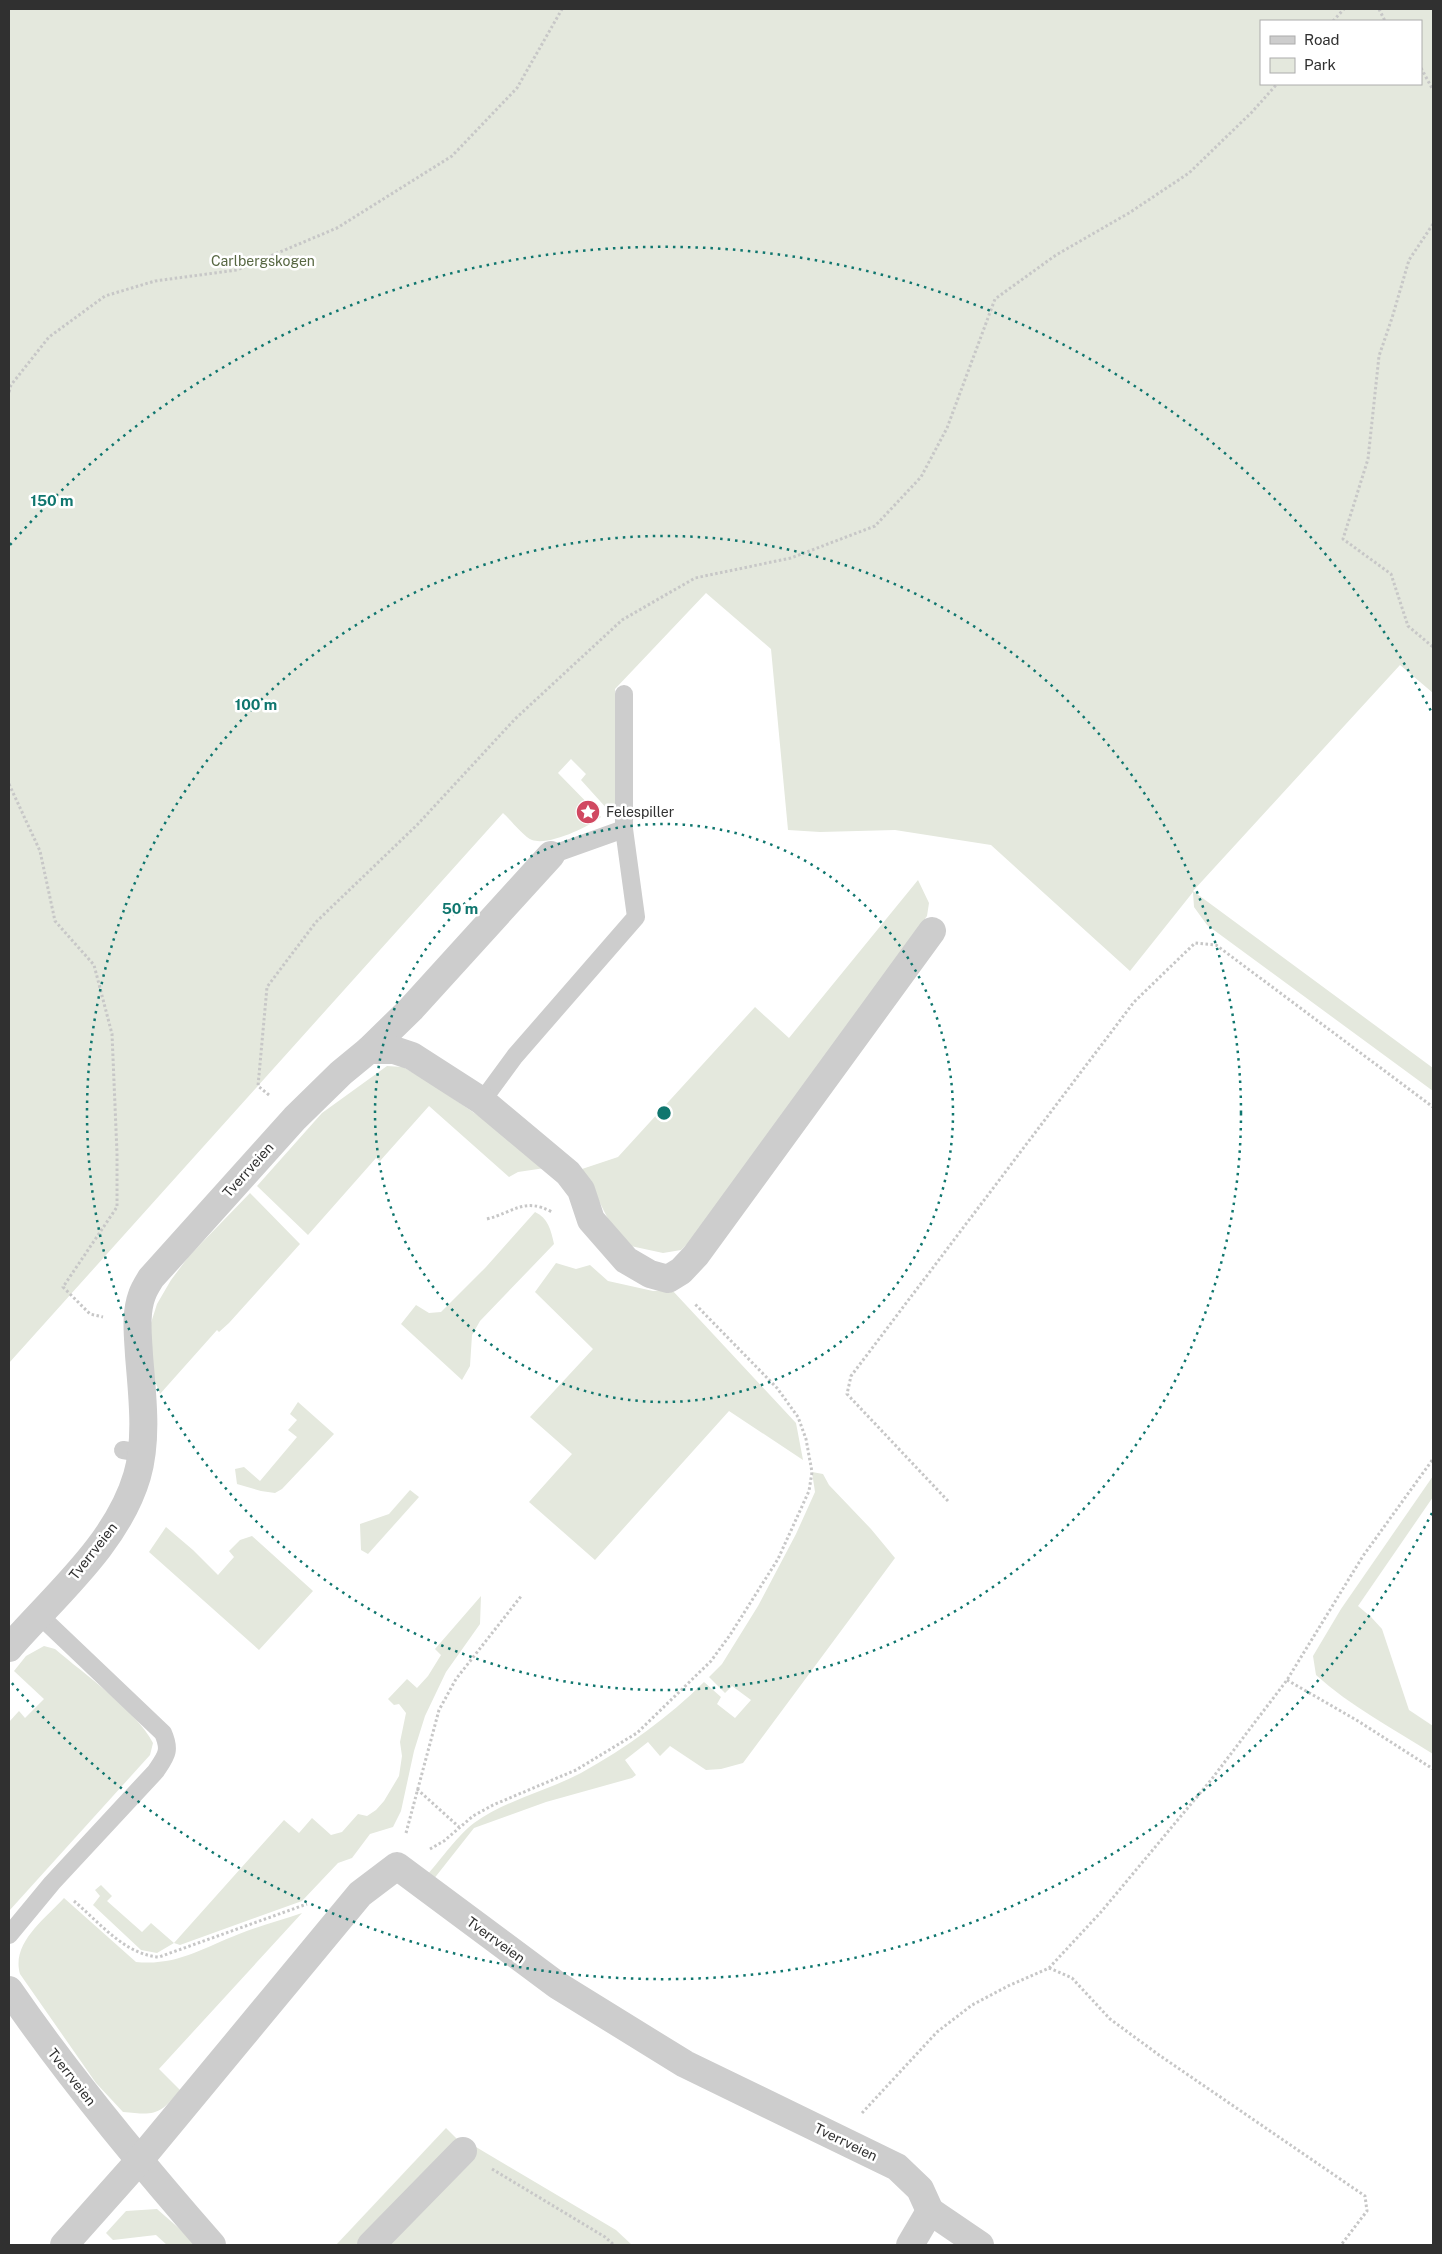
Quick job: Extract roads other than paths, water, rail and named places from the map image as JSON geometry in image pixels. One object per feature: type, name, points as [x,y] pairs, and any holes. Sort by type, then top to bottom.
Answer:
[{"type":"street","name":"Tverrveien","points":[[9,1648],[92,1557],[110,1533],[128,1501],[138,1475],[132,1452],[143,1413],[137,1323],[142,1294],[151,1278],[295,1118],[411,1009],[551,855]]},
{"type":"street","points":[[369,1050],[394,1050],[412,1056],[482,1101],[568,1173],[581,1190],[591,1220],[626,1260],[650,1274],[668,1279],[681,1271],[696,1255],[932,931]]},
{"type":"street","name":"Tverrveien","points":[[138,2162],[360,1894],[398,1866],[557,1984],[685,2064],[897,2167],[920,2189],[930,2211]]},
{"type":"street","name":"Tverrveien","points":[[9,1990],[46,2043],[138,2162],[212,2245]]},
{"type":"street","points":[[371,2245],[463,2151]]},
{"type":"street","points":[[64,2245],[138,2162]]},
{"type":"street","points":[[910,2245],[930,2211],[980,2245]]},
{"type":"lane","points":[[482,1101],[515,1056],[636,917],[624,829],[624,694]]},
{"type":"lane","points":[[551,855],[624,829]]},
{"type":"lane","points":[[9,1935],[52,1882],[156,1771],[166,1755],[168,1744],[163,1733],[38,1614]]},
{"type":"place","name":"Felespiller","points":[[588,812]]},
{"type":"park label","name":"Carlbergskogen","points":[[263,261]]}]
